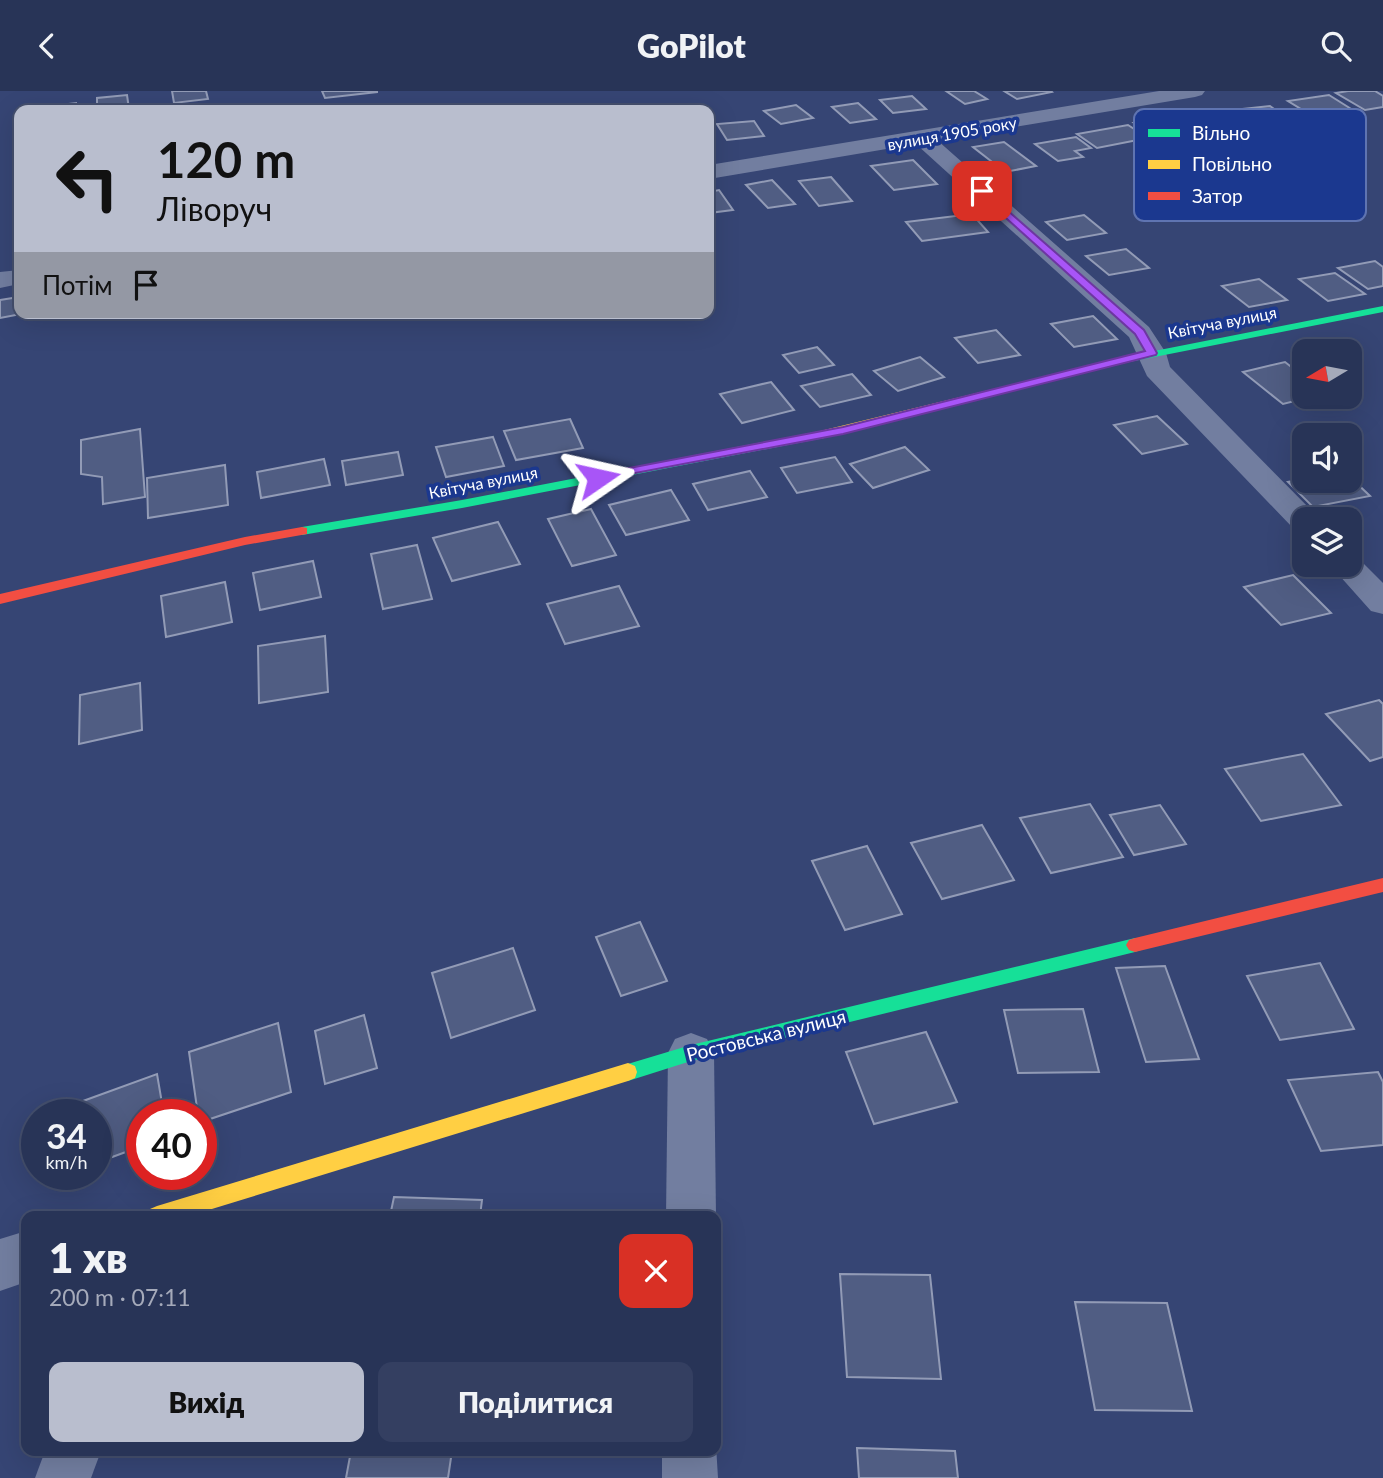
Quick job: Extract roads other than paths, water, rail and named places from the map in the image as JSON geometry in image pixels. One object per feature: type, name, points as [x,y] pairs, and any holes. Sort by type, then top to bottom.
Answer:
[{"type":"street","name":"вулиця 1905 року","points":[[714,171],[1195,91]]},
{"type":"street","points":[[922,138],[1140,333],[1152,353],[1157,370],[1292,509]]},
{"type":"street","name":"Квітуча вулиця","points":[[0,599],[245,541],[462,504],[843,431],[1152,353],[1383,309]]},
{"type":"street","points":[[1358,577],[1383,603]]},
{"type":"street","name":"Ростовська вулиця","points":[[173,1211],[691,1053],[1383,885]]},
{"type":"street","points":[[691,1053],[691,1211]]},
{"type":"street","points":[[0,1265],[21,1259]]},
{"type":"street","points":[[63,1478],[71,1456]]},
{"type":"street","points":[[690,1456],[690,1478]]}]
